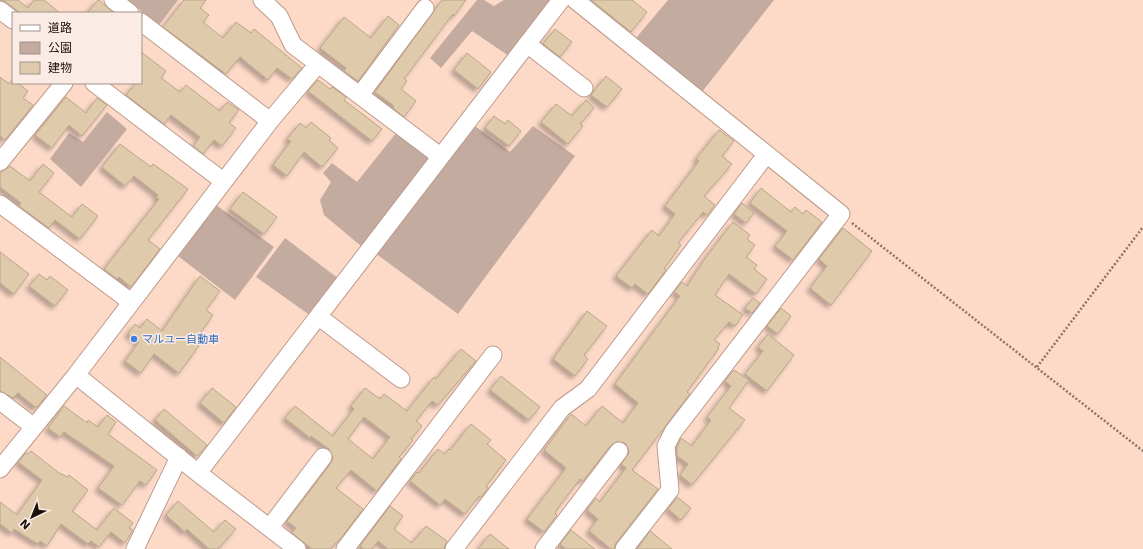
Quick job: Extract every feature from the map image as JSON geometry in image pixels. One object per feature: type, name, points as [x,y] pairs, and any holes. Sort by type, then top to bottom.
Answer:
[{"type":"street","points":[[262,0],[279,16],[293,45],[440,156]]},
{"type":"street","points":[[198,473],[561,0]]},
{"type":"street","points":[[575,0],[841,214],[673,432],[666,446],[670,490],[624,549]]},
{"type":"street","points":[[360,95],[425,8]]},
{"type":"street","points":[[0,10],[12,19]]},
{"type":"street","points":[[142,23],[270,121]]},
{"type":"street","points":[[527,44],[584,88]]},
{"type":"street","points":[[0,469],[76,375],[270,121],[318,64]]},
{"type":"street","points":[[0,162],[63,84]]},
{"type":"street","points":[[95,84],[223,181]]},
{"type":"street","points":[[454,549],[562,408],[588,389],[766,155]]},
{"type":"street","points":[[0,204],[131,302]]},
{"type":"street","points":[[319,316],[401,379]]},
{"type":"street","points":[[345,549],[493,355]]},
{"type":"street","points":[[76,375],[180,457],[198,473],[298,549]]},
{"type":"street","points":[[0,401],[34,427]]},
{"type":"street","points":[[544,549],[619,451]]},
{"type":"street","points":[[135,549],[180,457]]},
{"type":"street","points":[[270,527],[323,457]]},
{"type":"path","points":[[841,214],[1143,451]]},
{"type":"path","points":[[1037,367],[1143,227]]},
{"type":"green space","points":[[127,0],[178,0],[159,25]]},
{"type":"green space","points":[[477,0],[484,0],[494,6],[504,0],[551,0],[509,56],[472,31],[441,68],[430,58]]},
{"type":"green space","points":[[668,0],[774,0],[702,92],[636,38]]},
{"type":"green space","points":[[107,112],[127,129],[81,187],[50,159],[69,133],[83,142]]},
{"type":"green space","points":[[472,124],[510,152],[533,126],[575,156],[458,314],[375,253]]},
{"type":"green space","points":[[396,133],[430,157],[361,246],[324,215],[320,200],[331,182],[323,173],[332,163],[357,182]]},
{"type":"green space","points":[[216,205],[274,247],[235,300],[178,256]]},
{"type":"green space","points":[[285,238],[339,279],[311,316],[256,277]]},
{"type":"building","points":[[0,0],[18,0],[28,8],[34,0],[44,0],[59,12],[19,12],[6,2]]},
{"type":"building","points":[[99,0],[113,12],[88,12]]},
{"type":"building","points":[[184,0],[206,0],[200,8],[209,15],[203,22],[223,38],[236,22],[251,33],[254,29],[302,68],[292,79],[277,68],[268,80],[240,57],[226,74],[163,27]]},
{"type":"building","points":[[442,0],[466,0],[454,16],[453,14],[404,79],[407,81],[401,89],[416,101],[404,117],[393,108],[394,106],[375,92]]},
{"type":"building","points":[[591,0],[632,0],[647,12],[631,32]]},
{"type":"building","points":[[388,16],[399,25],[358,81],[344,71],[346,68],[320,48],[344,17],[371,38]]},
{"type":"building","points":[[555,29],[572,42],[560,57],[543,44]]},
{"type":"building","points":[[142,53],[166,71],[161,78],[180,92],[186,85],[220,111],[227,102],[239,110],[229,123],[236,128],[222,146],[214,140],[203,154],[193,146],[200,137],[171,115],[164,124],[126,95],[135,84],[142,84]]},
{"type":"building","points":[[467,53],[491,72],[478,89],[454,70]]},
{"type":"building","points":[[606,76],[622,89],[607,107],[591,95]]},
{"type":"building","points":[[0,77],[9,84],[12,80],[12,84],[19,84],[28,91],[23,98],[33,105],[5,140],[0,136]]},
{"type":"building","points":[[318,80],[330,89],[332,87],[346,97],[344,100],[382,129],[372,141],[308,91]]},
{"type":"building","points":[[66,97],[86,113],[97,98],[107,105],[82,136],[69,125],[52,148],[35,135]]},
{"type":"building","points":[[586,100],[594,108],[580,124],[583,126],[568,144],[541,122],[556,104],[572,116]]},
{"type":"building","points":[[494,116],[505,124],[508,120],[521,131],[509,146],[485,128]]},
{"type":"building","points":[[311,122],[331,138],[329,140],[338,148],[322,167],[304,152],[287,176],[273,165],[291,141],[287,139],[300,123],[306,128]]},
{"type":"building","points":[[719,130],[734,141],[722,156],[732,164],[704,196],[715,205],[707,215],[703,212],[678,243],[681,245],[664,269],[666,270],[648,294],[635,284],[632,288],[616,276],[652,230],[659,236],[675,214],[665,206],[699,161],[696,159]]},
{"type":"building","points":[[120,144],[151,167],[153,164],[188,189],[148,240],[160,249],[131,287],[119,277],[117,279],[104,269],[159,199],[156,197],[158,195],[134,176],[125,186],[102,167]]},
{"type":"building","points":[[43,164],[54,173],[39,192],[72,217],[82,204],[98,216],[80,239],[55,220],[49,228],[19,206],[21,203],[0,187],[0,173],[10,166],[30,181]]},
{"type":"building","points":[[761,188],[791,212],[795,207],[803,214],[806,210],[822,222],[793,260],[775,246],[787,231],[750,203]]},
{"type":"building","points":[[243,192],[277,217],[264,234],[230,209]]},
{"type":"building","points":[[742,203],[754,213],[746,223],[734,214]]},
{"type":"building","points":[[733,222],[750,235],[747,239],[755,245],[746,257],[757,265],[754,269],[767,279],[756,294],[729,274],[715,295],[743,315],[735,326],[729,322],[714,340],[720,344],[718,347],[719,348],[687,392],[690,394],[632,470],[658,489],[616,543],[614,549],[611,549],[589,531],[598,519],[587,510],[596,498],[600,502],[626,468],[621,464],[629,453],[628,448],[625,443],[616,442],[611,445],[583,481],[580,479],[558,508],[555,513],[557,515],[544,532],[527,519],[566,468],[544,450],[571,414],[586,426],[602,406],[623,423],[638,403],[615,384],[680,296],[674,292],[682,282],[687,286],[706,257]]},
{"type":"building","points":[[843,228],[872,251],[831,305],[810,288],[827,266],[819,259]]},
{"type":"building","points":[[0,252],[29,274],[14,294],[0,283]]},
{"type":"building","points":[[39,274],[47,280],[50,276],[68,290],[55,306],[29,286]]},
{"type":"building","points":[[200,276],[220,291],[206,310],[213,315],[194,342],[199,346],[179,373],[154,354],[141,373],[125,361],[139,342],[128,334],[135,324],[140,328],[147,319],[162,331]]},
{"type":"building","points":[[753,298],[760,303],[752,313],[745,308]]},
{"type":"building","points":[[781,308],[791,316],[778,334],[767,326]]},
{"type":"building","points":[[587,311],[607,326],[584,355],[588,359],[575,376],[553,359]]},
{"type":"building","points":[[768,334],[794,355],[767,391],[745,374],[763,351],[758,347]]},
{"type":"building","points":[[461,349],[476,361],[438,405],[432,401],[416,421],[422,426],[411,439],[413,440],[399,457],[401,459],[377,491],[351,470],[336,488],[363,509],[341,538],[330,549],[312,549],[292,533],[296,528],[287,521],[331,463],[333,458],[329,449],[311,436],[310,438],[285,418],[295,406],[333,436],[354,409],[351,406],[365,388],[380,399],[384,394],[407,411],[434,377],[436,379]],"holes":[[[364,417],[390,437],[373,459],[348,439]]]},
{"type":"building","points":[[0,357],[47,395],[37,407],[18,393],[13,398],[0,391]]},
{"type":"building","points":[[734,370],[749,380],[729,408],[745,420],[692,485],[680,475],[688,464],[677,456],[677,447],[681,438],[692,446],[711,420],[707,417],[731,386],[725,381]]},
{"type":"building","points":[[501,376],[540,407],[529,420],[490,390]]},
{"type":"building","points":[[212,388],[236,407],[224,423],[200,403]]},
{"type":"building","points":[[64,406],[87,423],[88,420],[98,427],[107,415],[116,422],[108,434],[157,470],[146,485],[140,481],[122,505],[98,488],[114,466],[64,432],[60,437],[48,428]]},
{"type":"building","points":[[164,409],[207,445],[197,456],[155,420]]},
{"type":"building","points":[[471,424],[491,440],[487,444],[506,460],[486,486],[488,488],[481,497],[479,496],[465,514],[445,499],[440,505],[410,481],[417,472],[419,473],[438,449],[445,454],[449,449],[450,450]]},
{"type":"building","points":[[31,451],[59,473],[68,477],[69,475],[88,490],[72,511],[97,530],[114,508],[133,523],[129,528],[133,530],[125,543],[111,532],[99,547],[91,541],[88,544],[61,524],[47,546],[40,541],[38,544],[14,529],[12,533],[0,524],[0,502],[17,515],[42,480],[18,462],[26,453],[28,454]]},
{"type":"building","points":[[677,497],[691,508],[681,520],[668,509]]},
{"type":"building","points":[[178,501],[214,532],[225,520],[236,529],[218,549],[209,549],[187,529],[185,532],[166,515]]},
{"type":"building","points":[[390,506],[403,516],[394,529],[412,543],[426,526],[447,541],[444,549],[388,549],[378,541],[372,549],[364,549],[360,546]]},
{"type":"building","points":[[571,530],[595,549],[566,549],[560,544]]},
{"type":"building","points":[[650,531],[672,549],[637,549]]},
{"type":"building","points":[[490,534],[509,549],[478,549]]},
{"type":"place","name":"マルユー自動車","points":[[134,339]]}]
